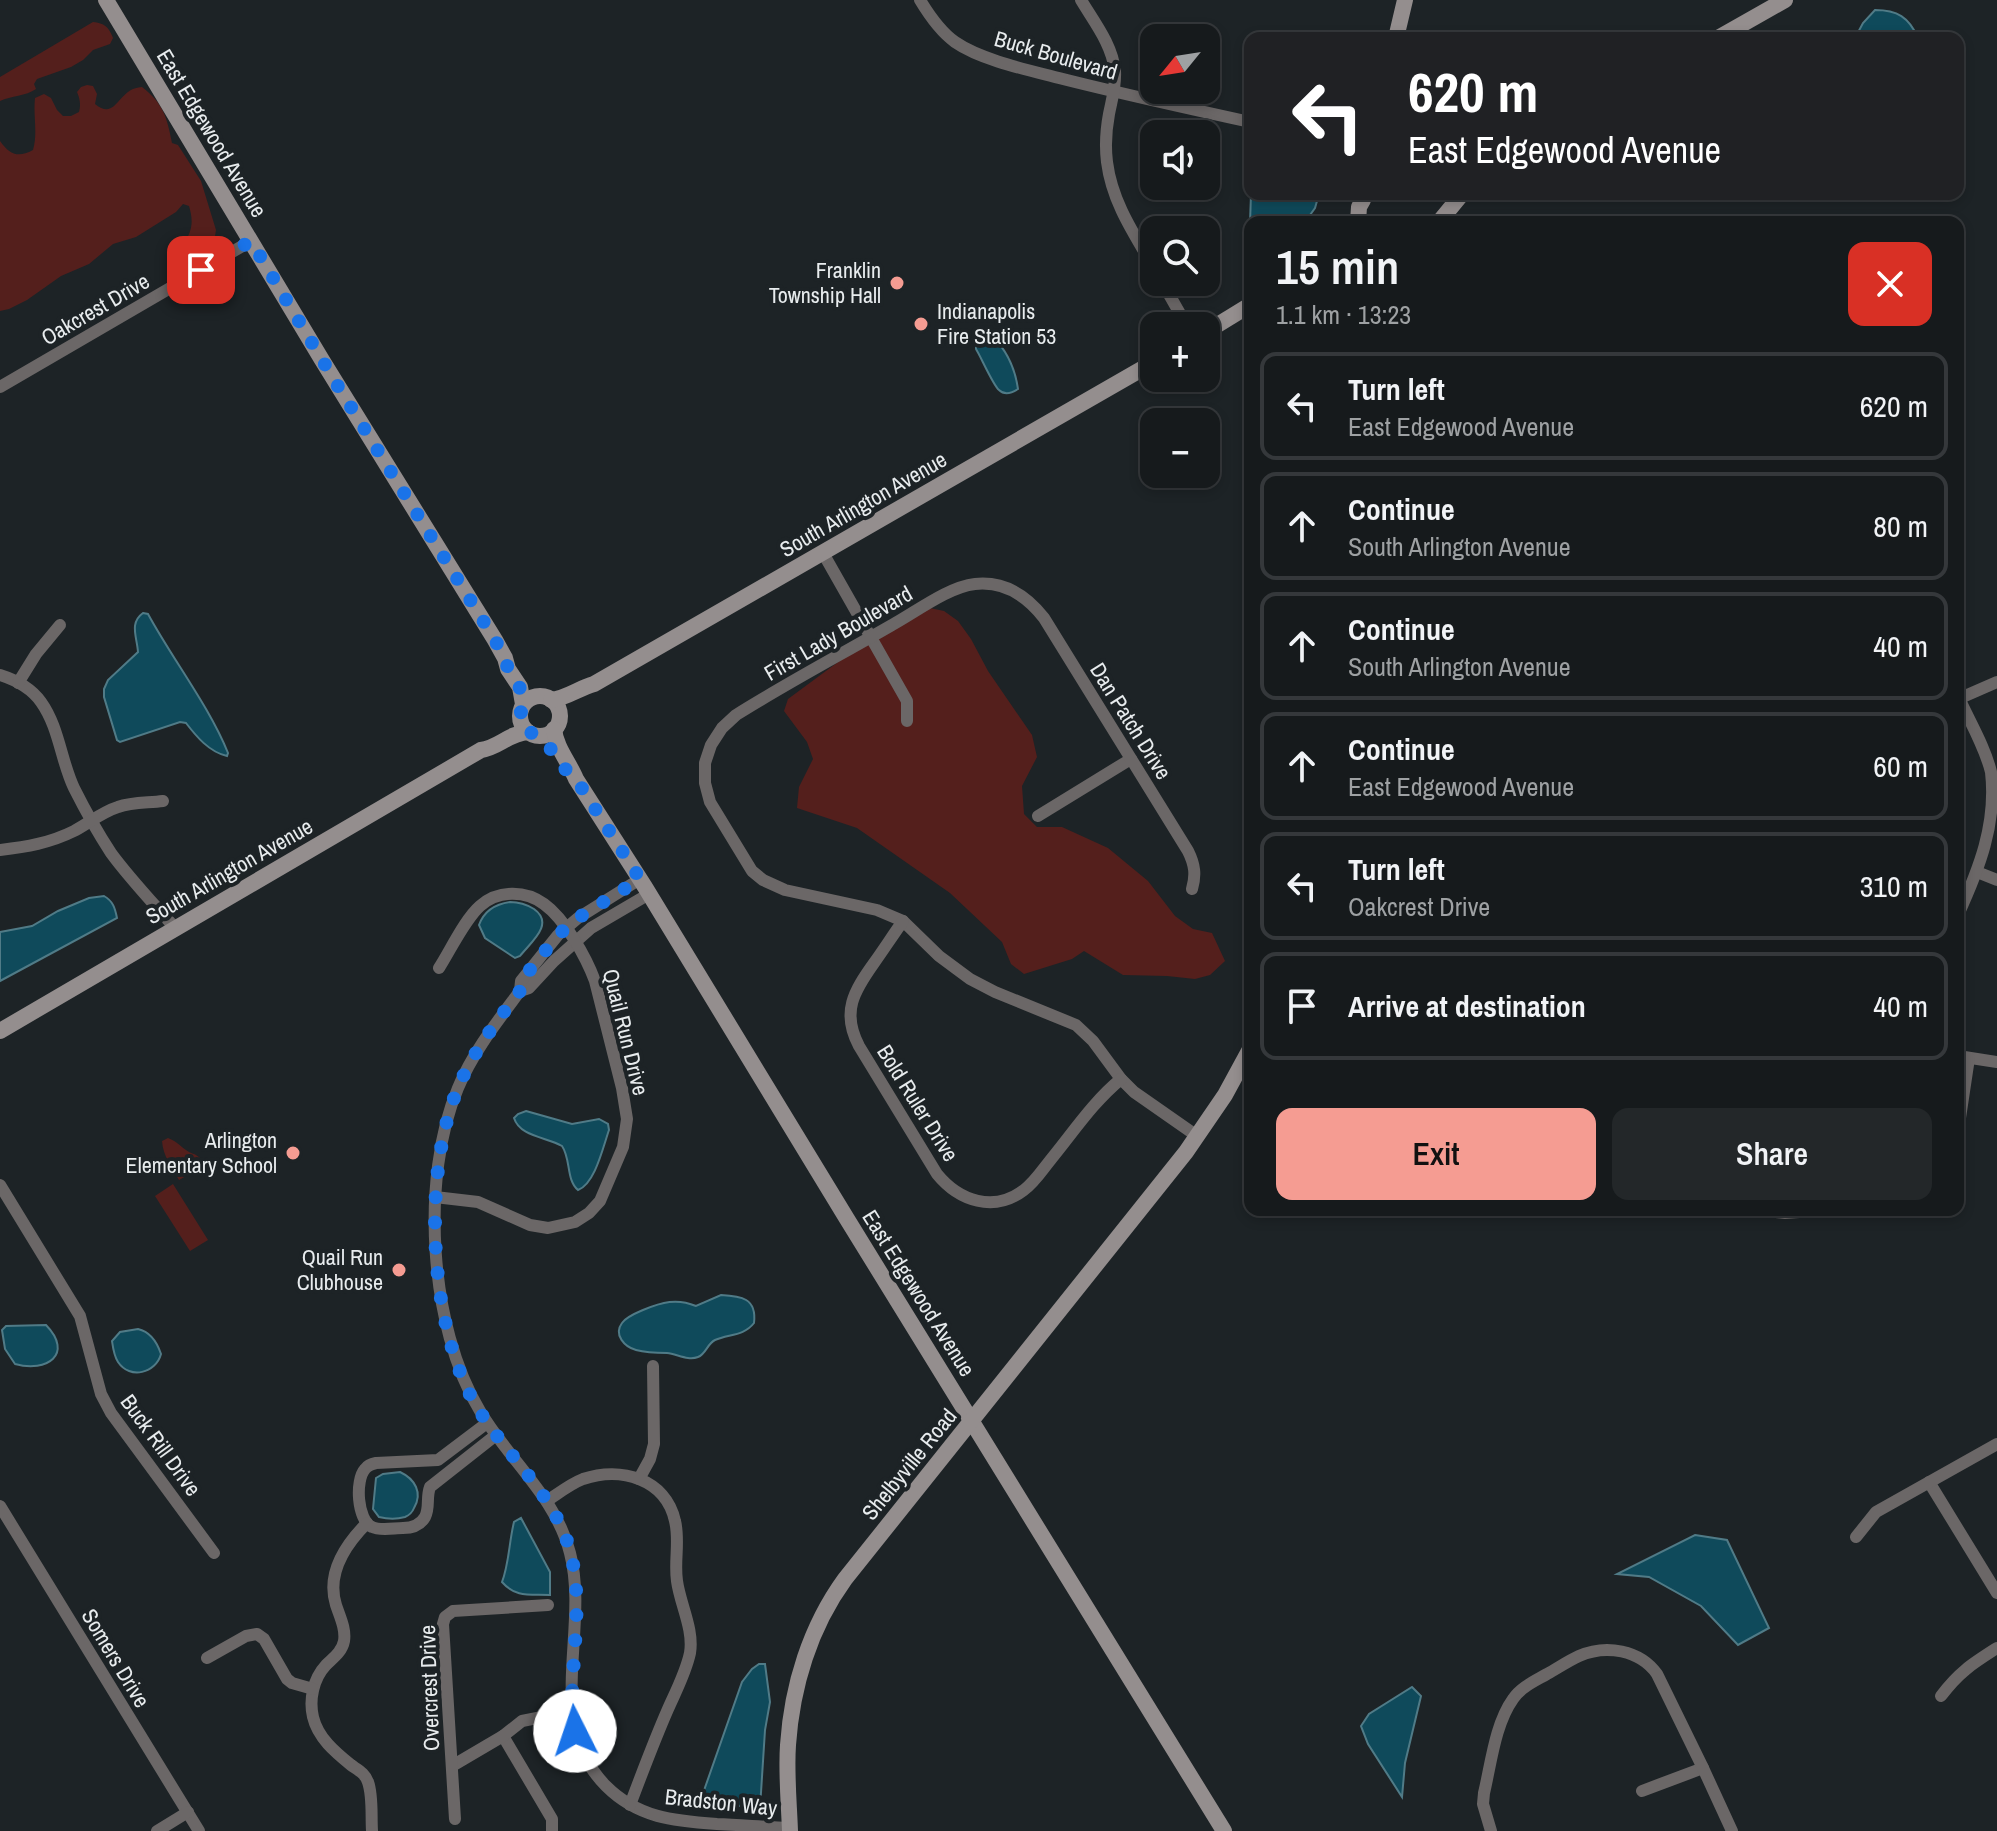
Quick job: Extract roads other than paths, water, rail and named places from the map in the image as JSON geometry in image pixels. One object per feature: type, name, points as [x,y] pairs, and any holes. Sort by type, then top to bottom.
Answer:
[{"type":"main road","name":"East Edgewood Avenue","points":[[106,0],[505,658]]},
{"type":"main road","points":[[1397,32],[1405,0]]},
{"type":"main road","points":[[1729,32],[1785,0]]},
{"type":"main road","points":[[1444,216],[1457,200]]},
{"type":"main road","points":[[1220,323],[1244,309]]},
{"type":"main road","name":"South Arlington Avenue","points":[[546,698],[567,697],[594,684],[1140,370]]},
{"type":"main road","points":[[505,658],[531,687],[557,705],[557,745],[570,762],[576,779]]},
{"type":"main road","points":[[505,658],[520,687],[522,724],[550,748],[576,779]]},
{"type":"main road","name":"South Arlington Avenue","points":[[557,723],[594,684]]},
{"type":"main road","points":[[522,709],[531,697],[546,698]]},
{"type":"main road","name":"South Arlington Avenue","points":[[0,1031],[481,750],[522,709]]},
{"type":"main road","points":[[532,733],[545,735],[557,723]]},
{"type":"main road","name":"South Arlington Avenue","points":[[481,750],[491,749],[514,734],[532,733]]},
{"type":"main road","name":"East Edgewood Avenue","points":[[576,779],[1224,1831]]},
{"type":"main road","name":"Shelbyville Road","points":[[790,1830],[788,1748],[797,1682],[809,1646],[827,1608],[842,1583],[1197,1136],[1244,1060]]},
{"type":"street","name":"Buck Boulevard","points":[[920,0],[929,15],[954,41],[978,54],[1114,92],[1244,121]]},
{"type":"street","points":[[1081,0],[1109,47],[1115,72],[1106,136],[1107,160],[1111,184],[1121,211],[1140,244]]},
{"type":"street","name":"Oakcrest Drive","points":[[0,387],[251,241]]},
{"type":"street","points":[[823,553],[907,701],[907,721]]},
{"type":"street","name":"First Lady Boulevard","points":[[903,921],[877,910],[785,890],[763,880],[747,863],[710,802],[704,774],[708,753],[713,740],[736,715],[961,588],[985,584],[1009,589]]},
{"type":"street","name":"Dan Patch Drive","points":[[1009,589],[1031,602],[1044,618],[1193,860],[1196,875],[1192,889]]},
{"type":"street","points":[[18,683],[36,654],[60,625]]},
{"type":"street","points":[[0,675],[18,683],[40,701],[50,718],[71,781],[111,853],[175,928]]},
{"type":"street","points":[[1964,697],[1997,682]]},
{"type":"street","points":[[1964,709],[1983,748],[1994,790],[1991,838],[1964,901]]},
{"type":"street","points":[[1038,816],[1131,759]]},
{"type":"street","points":[[0,850],[44,843],[125,805],[163,801]]},
{"type":"street","points":[[1977,872],[1997,880]]},
{"type":"street","name":"Bradston Way","points":[[640,879],[578,918],[570,935],[529,988],[520,991],[481,1044],[456,1091],[442,1138],[435,1197],[436,1247],[446,1318],[470,1395],[487,1423],[547,1501],[568,1544],[576,1583],[572,1711],[581,1749],[592,1770],[604,1785],[630,1805],[657,1817],[692,1827],[790,1830]]},
{"type":"street","name":"Quail Run Drive","points":[[435,1197],[478,1202],[530,1225],[548,1228],[575,1222],[600,1201],[623,1147],[627,1119],[591,969],[570,935],[540,901],[517,894],[500,895],[486,901],[475,911],[439,968]]},
{"type":"street","name":"Bradston Way","points":[[570,935],[591,928],[649,894]]},
{"type":"street","points":[[903,921],[939,956],[970,979],[1076,1025],[1134,1092],[1197,1136]]},
{"type":"street","name":"Bold Ruler Drive","points":[[903,921],[858,985],[851,1023],[859,1046],[937,1174],[954,1192],[981,1202],[1001,1201],[1019,1194],[1031,1184],[1100,1098],[1121,1079]]},
{"type":"street","points":[[1964,1057],[1997,1062]]},
{"type":"street","name":"Buck Rill Drive","points":[[0,1185],[80,1316],[101,1394],[111,1413],[214,1553]]},
{"type":"street","points":[[639,1479],[654,1444],[653,1366]]},
{"type":"street","points":[[487,1423],[438,1460],[380,1462],[367,1467],[360,1479],[360,1511],[367,1523],[381,1529],[410,1528],[419,1524],[426,1515],[430,1487],[496,1435]]},
{"type":"street","points":[[1856,1537],[1876,1512],[1997,1444]]},
{"type":"street","points":[[547,1501],[590,1477],[616,1474],[639,1479],[660,1490],[671,1505],[678,1537],[676,1580],[691,1637],[690,1652],[630,1805]]},
{"type":"street","points":[[1929,1482],[1997,1593]]},
{"type":"street","name":"Somers Drive","points":[[0,1506],[199,1831]]},
{"type":"street","points":[[367,1523],[347,1545],[337,1567],[333,1593],[344,1628],[344,1644],[322,1669],[313,1689],[313,1716],[322,1738],[362,1772],[368,1781],[372,1831]]},
{"type":"street","name":"Overcrest Drive","points":[[455,1819],[445,1617],[453,1611],[548,1605]]},
{"type":"street","points":[[207,1658],[246,1636],[257,1634],[264,1639],[287,1679],[313,1689]]},
{"type":"street","points":[[1941,1696],[1964,1669],[1997,1648]]},
{"type":"street","points":[[1491,1831],[1483,1804],[1484,1793],[1502,1718],[1511,1701],[1525,1687],[1579,1656],[1599,1651],[1621,1651],[1641,1658],[1652,1667],[1732,1831]]},
{"type":"street","name":"Overcrest Drive","points":[[452,1766],[522,1721],[572,1711]]},
{"type":"street","points":[[503,1736],[552,1819],[552,1831]]},
{"type":"street","points":[[1642,1791],[1703,1768]]},
{"type":"street","points":[[157,1831],[188,1812]]},
{"type":"water","points":[[1875,10],[1890,11],[1901,16],[1915,32],[1858,32]]},
{"type":"water","points":[[1251,200],[1317,200],[1309,216],[1250,216]]},
{"type":"water","points":[[991,335],[1006,353],[1012,367],[1018,389],[1011,393],[1004,393],[996,387],[976,349],[976,341],[982,336]]},
{"type":"water","points":[[143,613],[148,614],[201,700],[220,735],[227,756],[209,747],[186,723],[180,722],[120,742],[117,740],[104,689],[108,680],[138,652],[135,626]]},
{"type":"water","points":[[104,896],[113,905],[117,918],[0,981],[0,932],[32,926],[89,898]]},
{"type":"water","points":[[510,902],[531,907],[542,921],[535,939],[515,958],[485,938],[479,925],[491,909]]},
{"type":"water","points":[[526,1111],[572,1124],[599,1119],[608,1124],[609,1130],[598,1164],[584,1186],[578,1190],[574,1186],[562,1146],[528,1133],[517,1124],[514,1118]]},
{"type":"water","points":[[721,1295],[735,1296],[750,1303],[754,1323],[741,1333],[715,1340],[698,1357],[636,1350],[624,1343],[620,1336],[624,1321],[643,1310],[670,1302],[696,1306]]},
{"type":"water","points":[[46,1325],[57,1345],[53,1359],[37,1366],[15,1364],[5,1349],[2,1330],[6,1326]]},
{"type":"water","points":[[138,1329],[153,1338],[161,1354],[154,1366],[142,1372],[123,1368],[115,1355],[112,1341],[120,1332]]},
{"type":"water","points":[[400,1472],[410,1478],[416,1487],[417,1502],[410,1515],[402,1518],[379,1517],[373,1509],[376,1478]]},
{"type":"water","points":[[521,1518],[550,1572],[550,1595],[518,1593],[502,1582],[514,1522]]},
{"type":"water","points":[[1695,1535],[1727,1540],[1769,1628],[1738,1645],[1701,1606],[1649,1577],[1617,1574]]},
{"type":"water","points":[[759,1664],[765,1664],[770,1702],[760,1808],[702,1802],[742,1682]]},
{"type":"water","points":[[1412,1687],[1421,1696],[1405,1763],[1402,1797],[1368,1744],[1361,1726],[1369,1714]]},
{"type":"place","name":"Franklin Township Hall","points":[[897,283]]},
{"type":"place","name":"Indianapolis Fire Station 53","points":[[921,324]]},
{"type":"place","name":"Arlington Elementary School","points":[[293,1153]]},
{"type":"place","name":"Quail Run Clubhouse","points":[[399,1270]]}]
